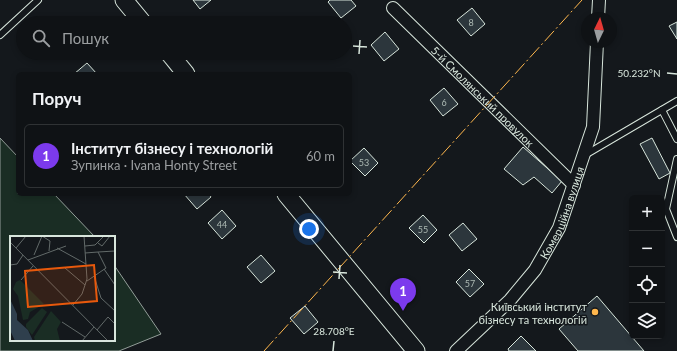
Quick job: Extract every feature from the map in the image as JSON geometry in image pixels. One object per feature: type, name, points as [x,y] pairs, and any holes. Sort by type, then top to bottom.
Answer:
[{"type":"street","points":[[124,0],[138,16]]},
{"type":"street","points":[[598,12],[599,0]]},
{"type":"street","name":"5-й Смолянський провулок","points":[[393,8],[574,185]]},
{"type":"street","name":"Комерційна вулиця","points":[[456,351],[510,300],[536,270],[559,228],[594,127],[597,48]]},
{"type":"street","points":[[174,60],[184,72]]},
{"type":"street","points":[[288,196],[416,351]]},
{"type":"lane","points":[[21,16],[38,0]]},
{"type":"lane","points":[[0,35],[16,20]]},
{"type":"lane","points":[[584,156],[677,102]]},
{"type":"lane","points":[[662,110],[677,139]]},
{"type":"lane","points":[[677,159],[666,209],[677,237]]},
{"type":"green space","points":[[0,138],[16,155],[16,196],[56,196],[94,236],[10,236],[10,341],[115,341],[115,266],[161,334],[119,351],[0,351]]},
{"type":"building","points":[[193,0],[211,0],[200,9]]},
{"type":"building","points":[[330,0],[351,0],[356,6],[344,16],[339,16],[328,2]]},
{"type":"building","points":[[472,8],[485,24],[471,36],[457,20]]},
{"type":"building","points":[[677,22],[677,39],[669,26]]},
{"type":"building","points":[[385,32],[399,49],[384,61],[371,45]]},
{"type":"building","points":[[87,63],[95,72],[76,72]]},
{"type":"building","points":[[444,88],[458,104],[443,116],[430,100]]},
{"type":"building","points":[[652,138],[670,173],[659,179],[640,144]]},
{"type":"building","points":[[523,147],[562,181],[552,193],[534,177],[523,185],[504,169]]},
{"type":"building","points":[[364,148],[378,163],[365,176],[352,163],[352,159]]},
{"type":"building","points":[[186,196],[210,196],[211,197],[197,209]]},
{"type":"building","points":[[222,210],[236,226],[222,239],[208,223]]},
{"type":"building","points":[[423,215],[437,230],[424,243],[409,228]]},
{"type":"building","points":[[463,223],[477,239],[462,251],[449,235]]},
{"type":"building","points":[[261,255],[275,271],[261,283],[247,267]]},
{"type":"building","points":[[469,269],[484,284],[470,297],[456,282]]},
{"type":"building","name":"Київський інститут бізнесу та технологій","points":[[597,296],[629,333],[629,339],[634,339],[644,351],[578,351],[559,329]]},
{"type":"building","points":[[305,306],[318,322],[304,334],[290,318]]},
{"type":"building","points":[[521,336],[536,351],[509,351],[508,349]]},
{"type":"power","points":[[264,351],[582,0]]},
{"type":"place","name":"Інститут бізнесу і технологій","points":[[403,311]]},
{"type":"place","name":"Київський інститут бізнесу та технологій","points":[[595,312]]}]
